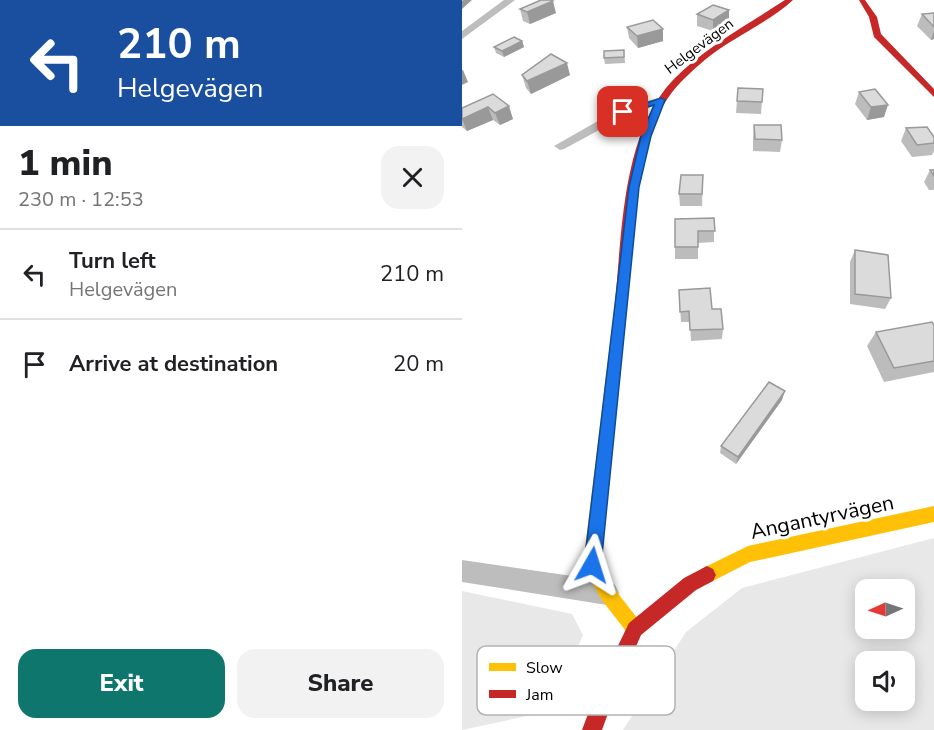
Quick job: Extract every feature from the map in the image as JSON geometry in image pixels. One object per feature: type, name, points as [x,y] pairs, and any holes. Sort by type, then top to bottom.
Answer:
[{"type":"street","points":[[462,36],[510,0]]},
{"type":"street","name":"Helgevägen","points":[[635,629],[607,593],[592,565],[634,187],[646,136],[661,100],[678,79],[790,0]]},
{"type":"street","points":[[862,0],[873,17],[877,35],[934,94]]},
{"type":"street","name":"Helgevägen","points":[[560,146],[623,112],[661,100]]},
{"type":"street","name":"Angantyrvägen","points":[[627,646],[635,629],[690,584],[748,554],[934,514]]},
{"type":"street","points":[[462,571],[607,593]]},
{"type":"street","name":"Angantyrvägen","points":[[592,730],[597,715]]},
{"type":"shaded area","points":[[934,538],[934,730],[623,730],[633,715],[675,715],[675,649],[686,632],[742,588]]},
{"type":"shaded area","points":[[462,591],[572,614],[583,635],[578,646],[477,646],[477,715],[531,715],[462,730]]},
{"type":"building","points":[[541,0],[553,1],[527,12],[520,9]]},
{"type":"building","points":[[713,5],[729,10],[713,20],[697,14]]},
{"type":"building","points":[[934,13],[934,27],[922,14]]},
{"type":"building","points":[[653,20],[663,29],[637,36],[627,27]]},
{"type":"building","points":[[514,37],[522,41],[502,51],[494,47]]},
{"type":"building","points":[[624,50],[624,57],[604,58],[604,51]]},
{"type":"building","points":[[551,54],[567,63],[527,81],[522,75]]},
{"type":"building","points":[[738,88],[763,89],[762,102],[737,101]]},
{"type":"building","points":[[875,89],[888,105],[871,107],[859,92]]},
{"type":"building","points":[[493,94],[509,106],[495,113],[488,107],[462,119],[462,108]]},
{"type":"building","points":[[754,125],[781,125],[782,140],[755,139]]},
{"type":"building","points":[[927,127],[934,137],[934,143],[917,145],[906,128]]},
{"type":"building","points":[[681,175],[703,175],[702,194],[679,194]]},
{"type":"building","points":[[714,218],[715,231],[698,231],[698,247],[675,247],[675,219]]},
{"type":"building","points":[[855,250],[888,255],[891,298],[855,294]]},
{"type":"building","points":[[710,288],[712,309],[721,309],[723,329],[690,330],[689,311],[680,312],[679,290]]},
{"type":"building","points":[[932,322],[934,325],[934,361],[894,368],[876,332]]},
{"type":"building","points":[[769,382],[785,391],[738,457],[721,446]]},
{"type":"traffic: slow","points":[[621,303],[592,565],[607,593],[635,629]]},
{"type":"traffic: slow","points":[[707,575],[748,554],[934,514]]},
{"type":"traffic: jam","points":[[621,303],[632,196],[637,167],[652,117],[663,98],[690,69],[722,44],[790,0]]},
{"type":"traffic: jam","points":[[862,0],[873,17],[877,35],[934,94]]},
{"type":"traffic: jam","points":[[627,646],[635,629],[690,584],[707,575]]},
{"type":"traffic: jam","points":[[592,730],[597,715]]},
{"type":"route","points":[[592,565],[634,187],[646,136],[661,100],[623,112]]}]
